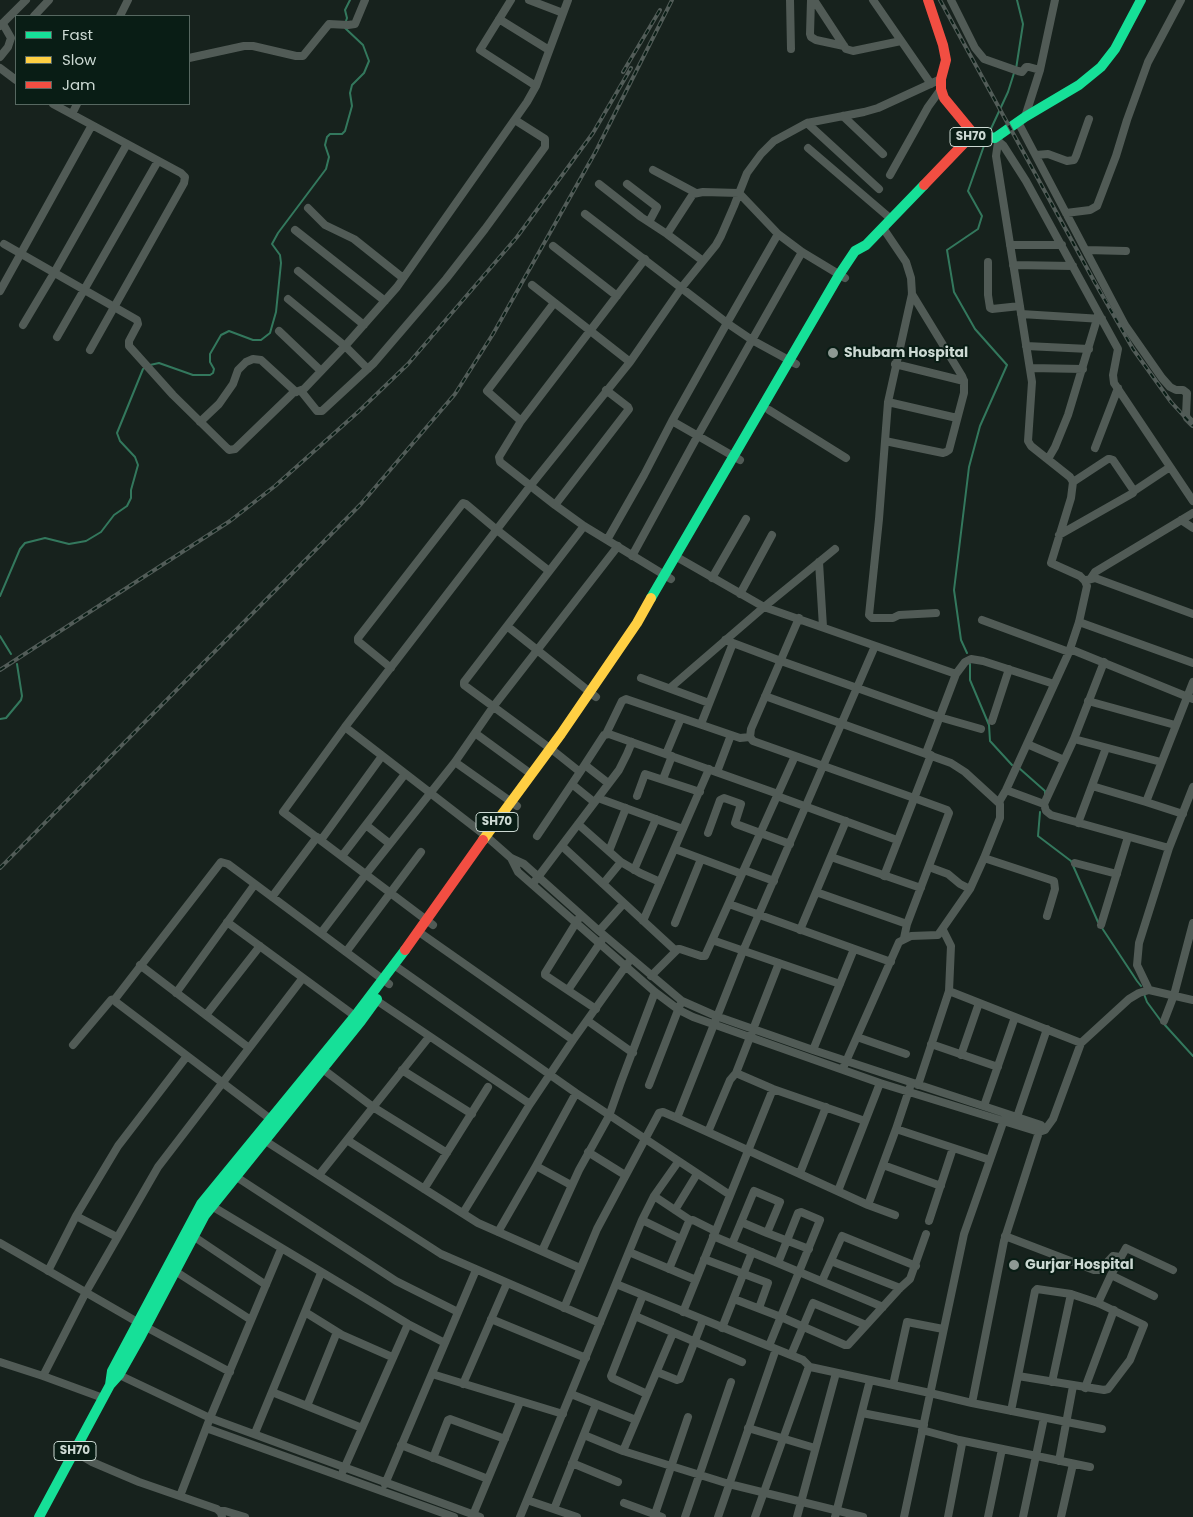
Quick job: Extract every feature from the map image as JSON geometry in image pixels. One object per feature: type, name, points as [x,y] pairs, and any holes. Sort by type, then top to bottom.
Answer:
[{"type":"main road","points":[[928,0],[946,60],[938,84]]},
{"type":"main road","points":[[976,135],[997,138],[1022,119],[1079,85],[1101,67],[1116,49],[1141,0]]},
{"type":"main road","name":"SH70","points":[[39,1517],[115,1373],[175,1271],[208,1203],[358,1019],[430,923],[593,694],[644,627],[667,577],[842,277],[861,256],[866,245],[976,135],[944,98],[938,84]]},
{"type":"main road","name":"SH70","points":[[737,459],[769,410],[793,362]]},
{"type":"main road","name":"SH70","points":[[514,804],[531,774],[553,750]]},
{"type":"main road","name":"SH70","points":[[358,1019],[376,1000],[386,982]]},
{"type":"main road","name":"SH70","points":[[142,1325],[197,1211],[208,1203],[235,1176],[264,1140],[274,1121]]},
{"type":"street","points":[[0,57],[14,36],[1,25],[26,0]]},
{"type":"street","points":[[35,15],[49,0]]},
{"type":"street","points":[[120,15],[128,0]]},
{"type":"street","points":[[190,58],[244,46],[253,46],[300,57],[305,55],[327,25],[332,23],[355,24],[365,0]]},
{"type":"street","points":[[511,0],[480,50],[536,86]]},
{"type":"street","points":[[529,0],[563,13]]},
{"type":"street","points":[[4,244],[114,306],[138,322],[128,344],[149,370],[200,422],[229,450],[235,449],[321,371],[364,325],[403,278],[515,120],[536,86],[568,0]]},
{"type":"street","points":[[790,0],[791,49]]},
{"type":"street","points":[[812,0],[811,37],[816,40],[844,46]]},
{"type":"street","points":[[812,0],[846,49],[853,51],[901,41]]},
{"type":"street","points":[[874,0],[901,41],[938,84]]},
{"type":"street","points":[[951,0],[979,54],[984,59],[999,66],[1022,72],[1026,67],[1040,70]]},
{"type":"street","points":[[1055,0],[1040,70],[1022,119],[1036,155],[1125,325],[1170,387],[1187,393],[1186,414],[1193,424]]},
{"type":"street","points":[[1066,213],[1090,210],[1097,206],[1148,62],[1180,0]]},
{"type":"street","points":[[499,19],[549,50]]},
{"type":"street","points":[[0,68],[15,79]]},
{"type":"street","points":[[430,923],[282,812],[531,485],[630,362],[721,236],[747,173],[761,154],[774,141],[807,123],[878,108],[938,84]]},
{"type":"street","points":[[890,175],[928,107],[938,84]]},
{"type":"street","points":[[55,105],[181,173],[185,177],[184,183],[90,350]]},
{"type":"street","points":[[72,114],[76,105]]},
{"type":"street","points":[[843,116],[883,154]]},
{"type":"street","points":[[1036,155],[1048,154],[1067,161],[1074,160],[1089,119]]},
{"type":"street","points":[[200,422],[219,404],[233,384],[238,370],[253,358],[261,360],[317,411],[322,411],[368,369],[446,279],[545,147],[545,139],[515,120]]},
{"type":"street","points":[[807,123],[880,188]]},
{"type":"street","points":[[0,290],[92,125]]},
{"type":"street","points":[[997,138],[996,156],[1032,382],[1028,441],[1031,446],[1070,477],[1072,482],[1071,498],[1051,563],[1088,579],[1095,578],[1192,612]]},
{"type":"street","points":[[997,138],[1026,181],[1118,349],[1114,383],[1193,500]]},
{"type":"street","points":[[23,325],[127,144]]},
{"type":"street","points":[[808,148],[891,219]]},
{"type":"street","points":[[57,337],[158,161]]},
{"type":"street","points":[[653,170],[696,193],[739,193],[778,234],[802,252],[842,277]]},
{"type":"street","points":[[599,184],[703,261]]},
{"type":"street","points":[[627,184],[657,207],[649,222]]},
{"type":"street","points":[[668,234],[696,193]]},
{"type":"street","points":[[308,208],[325,224],[354,239],[403,278]]},
{"type":"street","points":[[585,214],[727,324],[793,362]]},
{"type":"street","points":[[883,228],[906,262],[911,278],[912,294],[888,402],[869,615],[872,618],[892,618],[899,615],[936,613]]},
{"type":"street","points":[[295,230],[385,301]]},
{"type":"street","points":[[607,540],[778,234]]},
{"type":"street","points":[[1010,244],[1062,246]]},
{"type":"street","points":[[553,246],[617,296]]},
{"type":"street","points":[[1086,250],[1126,251]]},
{"type":"street","points":[[632,556],[802,252]]},
{"type":"street","points":[[645,259],[522,421],[499,457],[500,462],[584,526],[667,577]]},
{"type":"street","points":[[988,262],[990,308],[1100,319]]},
{"type":"street","points":[[1013,265],[1073,266]]},
{"type":"street","points":[[298,271],[364,325]]},
{"type":"street","points":[[532,285],[630,362]]},
{"type":"street","points":[[885,441],[943,453],[946,452],[949,450],[964,393],[964,381],[912,294]]},
{"type":"street","points":[[288,299],[345,346],[368,369]]},
{"type":"street","points":[[522,421],[487,391],[554,303]]},
{"type":"street","points":[[1048,459],[1068,416],[1100,319]]},
{"type":"street","points":[[279,331],[321,371]]},
{"type":"street","points":[[1026,346],[1089,349]]},
{"type":"street","points":[[896,364],[964,381]]},
{"type":"street","points":[[1030,368],[1083,369]]},
{"type":"street","points":[[1096,448],[1118,388]]},
{"type":"street","points":[[555,505],[629,410],[628,407],[606,390]]},
{"type":"street","points":[[888,402],[957,418]]},
{"type":"street","points":[[769,410],[846,458]]},
{"type":"street","points":[[672,421],[737,459]]},
{"type":"street","points":[[1072,482],[1110,459],[1113,460],[1134,491]]},
{"type":"street","points":[[1059,535],[1133,493],[1170,467]]},
{"type":"street","points":[[390,668],[358,642],[358,638],[463,503],[550,571]]},
{"type":"street","points":[[998,802],[1006,790],[1069,650],[1079,622],[1088,579],[1095,572],[1193,512]]},
{"type":"street","points":[[712,578],[746,519]]},
{"type":"street","points":[[1180,520],[1193,528]]},
{"type":"street","points":[[584,526],[464,682],[464,685],[553,750],[608,783]]},
{"type":"street","points":[[740,594],[772,535]]},
{"type":"street","points":[[321,933],[455,762],[493,707],[618,546]]},
{"type":"street","points":[[670,688],[729,641],[764,607],[835,548]]},
{"type":"street","points":[[678,558],[764,607],[956,674]]},
{"type":"street","points":[[819,562],[823,627]]},
{"type":"street","points":[[750,737],[765,696],[799,618]]},
{"type":"street","points":[[982,620],[1104,662],[1190,697]]},
{"type":"street","points":[[1079,622],[1193,662]]},
{"type":"street","points":[[507,626],[593,694]]},
{"type":"street","points":[[729,641],[939,717],[981,729]]},
{"type":"street","points":[[701,724],[729,641]]},
{"type":"street","points":[[676,1118],[743,951],[875,646]]},
{"type":"street","points":[[884,876],[914,798],[939,717],[961,666],[971,659],[983,660],[1054,684]]},
{"type":"street","points":[[1104,662],[1074,739],[1044,804],[1046,811],[1051,815],[1169,848]]},
{"type":"street","points":[[992,721],[1009,669]]},
{"type":"street","points":[[641,678],[709,703]]},
{"type":"street","points":[[1146,802],[1175,725],[1190,697],[1193,682]]},
{"type":"street","points":[[765,696],[952,763],[965,772],[1000,804],[1000,818],[970,889],[938,935],[911,936],[899,942],[844,1066]]},
{"type":"street","points":[[537,836],[606,734],[624,699],[740,738],[750,737]]},
{"type":"street","points":[[1088,701],[1175,725]]},
{"type":"street","points":[[663,779],[681,718]]},
{"type":"street","points":[[345,727],[511,858],[524,864],[539,877],[578,919]]},
{"type":"street","points":[[475,733],[531,774]]},
{"type":"street","points":[[606,734],[713,770],[897,840]]},
{"type":"street","points":[[643,920],[700,792],[731,735]]},
{"type":"street","points":[[750,737],[753,741],[949,812],[907,924],[904,938]]},
{"type":"street","points":[[1074,739],[1161,762]]},
{"type":"street","points":[[532,884],[622,764],[632,742]]},
{"type":"street","points":[[1027,744],[1064,760]]},
{"type":"street","points":[[1078,823],[1106,748]]},
{"type":"street","points":[[272,897],[382,756]]},
{"type":"street","points":[[651,976],[680,949],[703,957],[705,956],[795,756]]},
{"type":"street","points":[[455,762],[514,804]]},
{"type":"street","points":[[342,856],[405,774]]},
{"type":"street","points":[[637,796],[645,774],[700,792]]},
{"type":"street","points":[[572,785],[596,800],[626,808],[683,829]]},
{"type":"street","points":[[1092,786],[1183,814]]},
{"type":"street","points":[[1148,990],[1137,965],[1138,943],[1169,848],[1193,787]]},
{"type":"street","points":[[1006,790],[1044,804]]},
{"type":"street","points":[[708,833],[720,800],[724,798],[741,804],[735,824],[790,844]]},
{"type":"street","points":[[609,851],[626,808]]},
{"type":"street","points":[[634,870],[656,819]]},
{"type":"street","points":[[800,930],[846,821]]},
{"type":"street","points":[[578,824],[621,862],[660,882]]},
{"type":"street","points":[[366,825],[390,844]]},
{"type":"street","points":[[1102,925],[1128,837]]},
{"type":"street","points":[[562,846],[676,951]]},
{"type":"street","points":[[675,849],[701,859],[774,881]]},
{"type":"street","points":[[346,952],[421,852]]},
{"type":"street","points":[[831,857],[921,888]]},
{"type":"street","points":[[511,858],[518,872],[601,937],[629,962],[655,992],[678,1010],[693,1017],[715,1019],[753,1029],[813,1050],[880,1083],[1042,1129]]},
{"type":"street","points":[[984,858],[1054,881],[1055,889],[1047,916]]},
{"type":"street","points":[[675,923],[701,859]]},
{"type":"street","points":[[73,1045],[111,1000],[115,999],[221,862],[228,864],[386,982]]},
{"type":"street","points":[[603,884],[621,862]]},
{"type":"street","points":[[1076,863],[1116,874]]},
{"type":"street","points":[[929,867],[948,874],[960,884],[970,889]]},
{"type":"street","points":[[176,993],[255,884]]},
{"type":"street","points":[[816,892],[907,924]]},
{"type":"street","points":[[568,990],[624,903]]},
{"type":"street","points":[[729,904],[891,962]]},
{"type":"street","points":[[578,919],[545,975],[596,1009]]},
{"type":"street","points":[[227,922],[358,1019]]},
{"type":"street","points":[[1164,1021],[1174,995],[1193,923]]},
{"type":"street","points":[[868,1205],[909,1092],[915,1084],[931,1044],[949,992],[951,946],[942,930]]},
{"type":"street","points":[[422,934],[573,1040]]},
{"type":"street","points":[[712,940],[840,984]]},
{"type":"street","points":[[206,1015],[260,946]]},
{"type":"street","points":[[813,1050],[854,949]]},
{"type":"street","points":[[629,962],[651,976],[682,1001],[749,1037],[844,1066],[915,1084],[984,1106],[1005,1117],[1017,1117],[1042,1129]]},
{"type":"street","points":[[463,1213],[530,1104],[629,962]]},
{"type":"street","points":[[708,1132],[730,1080],[736,1073],[778,963]]},
{"type":"street","points":[[140,965],[249,1048]]},
{"type":"street","points":[[397,967],[609,1116],[730,1195]]},
{"type":"street","points":[[43,1376],[86,1292],[158,1167],[302,979]]},
{"type":"street","points":[[972,1404],[1005,1236],[1042,1129],[1053,1119],[1081,1043],[1138,992],[1148,990],[1193,1000]]},
{"type":"street","points":[[542,1251],[571,1185],[609,1116],[655,992]]},
{"type":"street","points":[[949,992],[1081,1043]]},
{"type":"street","points":[[115,999],[116,1002],[274,1121]]},
{"type":"street","points":[[376,1000],[530,1104]]},
{"type":"street","points":[[649,1085],[682,1001]]},
{"type":"street","points":[[961,1054],[979,1003]]},
{"type":"street","points":[[984,1106],[1015,1017]]},
{"type":"street","points":[[588,1021],[632,1053]]},
{"type":"street","points":[[1017,1117],[1047,1029]]},
{"type":"street","points":[[319,1175],[429,1037]]},
{"type":"street","points":[[857,1038],[906,1054]]},
{"type":"street","points":[[931,1044],[998,1067]]},
{"type":"street","points":[[48,1271],[76,1216],[118,1146],[187,1056]]},
{"type":"street","points":[[319,1066],[373,1107],[447,1153]]},
{"type":"street","points":[[402,1070],[472,1114]]},
{"type":"street","points":[[736,1073],[773,1089],[865,1121]]},
{"type":"street","points":[[838,1191],[880,1083]]},
{"type":"street","points":[[424,1189],[488,1087]]},
{"type":"street","points":[[683,1312],[773,1089]]},
{"type":"street","points":[[498,1232],[576,1093]]},
{"type":"street","points":[[800,1173],[826,1107]]},
{"type":"street","points":[[564,1308],[597,1229],[659,1113],[663,1112],[894,1216]]},
{"type":"street","points":[[904,1517],[964,1234],[1005,1117]]},
{"type":"street","points":[[896,1130],[990,1160]]},
{"type":"street","points":[[264,1140],[441,1254],[600,1323]]},
{"type":"street","points":[[347,1140],[478,1223],[580,1268]]},
{"type":"street","points":[[929,1221],[953,1148]]},
{"type":"street","points":[[588,1152],[625,1175]]},
{"type":"street","points":[[520,1517],[642,1220],[654,1196],[678,1162]]},
{"type":"street","points":[[883,1165],[941,1186]]},
{"type":"street","points":[[536,1166],[571,1185]]},
{"type":"street","points":[[675,1210],[697,1174]]},
{"type":"street","points":[[235,1176],[396,1281],[458,1312]]},
{"type":"street","points":[[732,1244],[753,1191],[780,1202],[767,1233]]},
{"type":"street","points":[[654,1196],[690,1220],[732,1244],[883,1307]]},
{"type":"street","points":[[208,1203],[281,1249],[408,1324],[445,1343]]},
{"type":"street","points":[[718,1517],[772,1358],[772,1348],[781,1317],[821,1221],[801,1212],[798,1214],[778,1263]]},
{"type":"street","points":[[76,1216],[117,1237]]},
{"type":"street","points":[[642,1220],[681,1239]]},
{"type":"street","points":[[669,1269],[690,1220]]},
{"type":"street","points":[[741,1222],[809,1249]]},
{"type":"street","points":[[734,1299],[847,1346],[910,1279],[926,1234]]},
{"type":"street","points":[[193,1236],[266,1285]]},
{"type":"street","points":[[822,1281],[840,1237],[844,1236],[916,1266]]},
{"type":"street","points":[[1005,1236],[1094,1270],[1100,1270],[1113,1256],[1120,1257]]},
{"type":"street","points":[[0,1243],[142,1325],[230,1372]]},
{"type":"street","points":[[1098,1303],[1124,1249],[1129,1248],[1173,1270]]},
{"type":"street","points":[[180,1496],[210,1418],[281,1249]]},
{"type":"street","points":[[629,1252],[696,1280]]},
{"type":"street","points":[[722,1328],[752,1252]]},
{"type":"street","points":[[704,1258],[768,1283],[759,1308]]},
{"type":"street","points":[[831,1261],[900,1288]]},
{"type":"street","points":[[382,1492],[476,1270]]},
{"type":"street","points":[[175,1271],[251,1320]]},
{"type":"street","points":[[255,1433],[322,1272]]},
{"type":"street","points":[[1111,1275],[1154,1296]]},
{"type":"street","points":[[463,1384],[507,1283]]},
{"type":"street","points":[[616,1284],[792,1355],[808,1365],[972,1404],[1102,1429]]},
{"type":"street","points":[[1011,1411],[1018,1376],[1035,1291],[1039,1289],[1071,1294],[1098,1303],[1142,1323],[1143,1327],[1130,1360],[1108,1389],[1085,1388],[1018,1376]]},
{"type":"street","points":[[1052,1382],[1071,1294]]},
{"type":"street","points":[[643,1296],[611,1376],[647,1394]]},
{"type":"street","points":[[792,1355],[812,1305],[816,1303],[866,1325]]},
{"type":"street","points":[[1085,1388],[1114,1310]]},
{"type":"street","points":[[305,1312],[337,1332],[392,1357]]},
{"type":"street","points":[[635,1316],[742,1362]]},
{"type":"street","points":[[491,1319],[586,1358]]},
{"type":"street","points":[[657,1372],[677,1380],[680,1379],[703,1320]]},
{"type":"street","points":[[893,1385],[907,1322],[943,1329]]},
{"type":"street","points":[[340,1477],[408,1324]]},
{"type":"street","points":[[307,1406],[337,1332]]},
{"type":"street","points":[[623,1452],[673,1333]]},
{"type":"street","points":[[0,1362],[103,1398]]},
{"type":"street","points":[[756,1517],[808,1365]]},
{"type":"street","points":[[115,1373],[210,1418],[477,1516],[488,1479],[520,1402]]},
{"type":"street","points":[[797,1517],[836,1373]]},
{"type":"street","points":[[432,1374],[563,1414]]},
{"type":"street","points":[[836,1514],[870,1380]]},
{"type":"street","points":[[685,1517],[731,1382]]},
{"type":"street","points":[[1059,1461],[1073,1386]]},
{"type":"street","points":[[272,1392],[362,1428]]},
{"type":"street","points":[[571,1394],[636,1420]]},
{"type":"street","points":[[554,1509],[596,1404]]},
{"type":"street","points":[[862,1413],[923,1428],[959,1440],[1090,1467]]},
{"type":"street","points":[[624,1503],[658,1516],[671,1467],[688,1417]]},
{"type":"street","points":[[1024,1517],[1044,1418]]},
{"type":"street","points":[[433,1458],[450,1419],[505,1439]]},
{"type":"street","points":[[206,1428],[454,1517]]},
{"type":"street","points":[[748,1428],[815,1448]]},
{"type":"street","points":[[584,1434],[623,1452],[671,1467],[801,1502],[836,1514],[863,1517]]},
{"type":"street","points":[[948,1517],[962,1444],[959,1440]]},
{"type":"street","points":[[401,1445],[488,1479]]},
{"type":"street","points":[[988,1517],[1002,1449]]},
{"type":"street","points":[[75,1452],[92,1462],[139,1482],[180,1496],[221,1514],[223,1511],[245,1517]]},
{"type":"street","points":[[572,1464],[618,1482]]},
{"type":"street","points":[[1061,1517],[1073,1464]]},
{"type":"street","points":[[527,1500],[577,1517]]},
{"type":"waterway","points":[[346,21],[345,10],[350,0]]},
{"type":"waterway","points":[[1016,69],[1023,24],[1017,0]]},
{"type":"waterway","points":[[150,365],[159,363],[193,375],[210,375],[214,369],[210,362],[210,354],[221,335],[229,331],[253,340],[261,340],[270,333],[276,312],[281,263],[280,255],[272,244],[278,233],[326,169],[329,157],[325,145],[327,137],[330,134],[342,134],[345,131],[352,106],[350,93],[352,85],[364,73],[369,61],[363,45],[345,28]]},
{"type":"waterway","points":[[989,133],[1008,92],[1014,73]]},
{"type":"waterway","points":[[967,653],[961,640],[954,590],[969,467],[980,426],[1007,365],[975,329],[954,292],[947,250],[978,229],[982,216],[968,191],[986,140]]},
{"type":"waterway","points":[[0,596],[20,549],[25,543],[45,538],[69,544],[86,541],[101,532],[114,515],[127,506],[131,498],[131,490],[138,465],[135,457],[120,441],[117,433],[143,369],[146,367]]},
{"type":"waterway","points":[[0,636],[11,654]]},
{"type":"waterway","points":[[0,719],[6,718],[21,700],[17,664]]},
{"type":"waterway","points":[[970,664],[970,680],[989,725],[990,741],[1012,765]]},
{"type":"waterway","points":[[1019,768],[1045,791],[1045,795]]},
{"type":"waterway","points":[[1040,812],[1038,836],[1071,861],[1098,922]]},
{"type":"waterway","points":[[1102,928],[1141,986]]},
{"type":"waterway","points":[[1144,994],[1147,1002],[1161,1021]]},
{"type":"waterway","points":[[1164,1024],[1193,1056]]},
{"type":"railway","points":[[0,868],[361,504],[455,394],[493,334],[596,151],[672,0]]},
{"type":"railway","points":[[940,0],[1133,349],[1171,402],[1193,426]]},
{"type":"railway","points":[[623,72],[660,10]]},
{"type":"railway","points":[[0,670],[230,521],[275,486],[358,412],[408,364],[517,237],[593,133],[631,68]]},
{"type":"traffic: fast","points":[[972,134],[995,138],[1025,117],[1079,85],[1101,67],[1115,49],[1141,0]]},
{"type":"traffic: fast","points":[[651,598],[839,275],[855,251],[866,245],[924,185]]},
{"type":"traffic: fast","points":[[110,1385],[112,1371],[201,1204],[355,1016],[405,950]]},
{"type":"traffic: fast","points":[[39,1517],[110,1385],[119,1375],[141,1336],[205,1215],[377,999]]},
{"type":"traffic: slow","points":[[483,840],[561,734],[637,623],[651,598]]},
{"type":"traffic: jam","points":[[924,185],[971,136],[972,132],[944,98],[941,89],[941,79],[946,60],[928,0]]},
{"type":"traffic: jam","points":[[405,950],[483,840]]},
{"type":"place","name":"Shubam Hospital","points":[[833,353]]},
{"type":"place","name":"Gurjar Hospital","points":[[1014,1265]]}]
